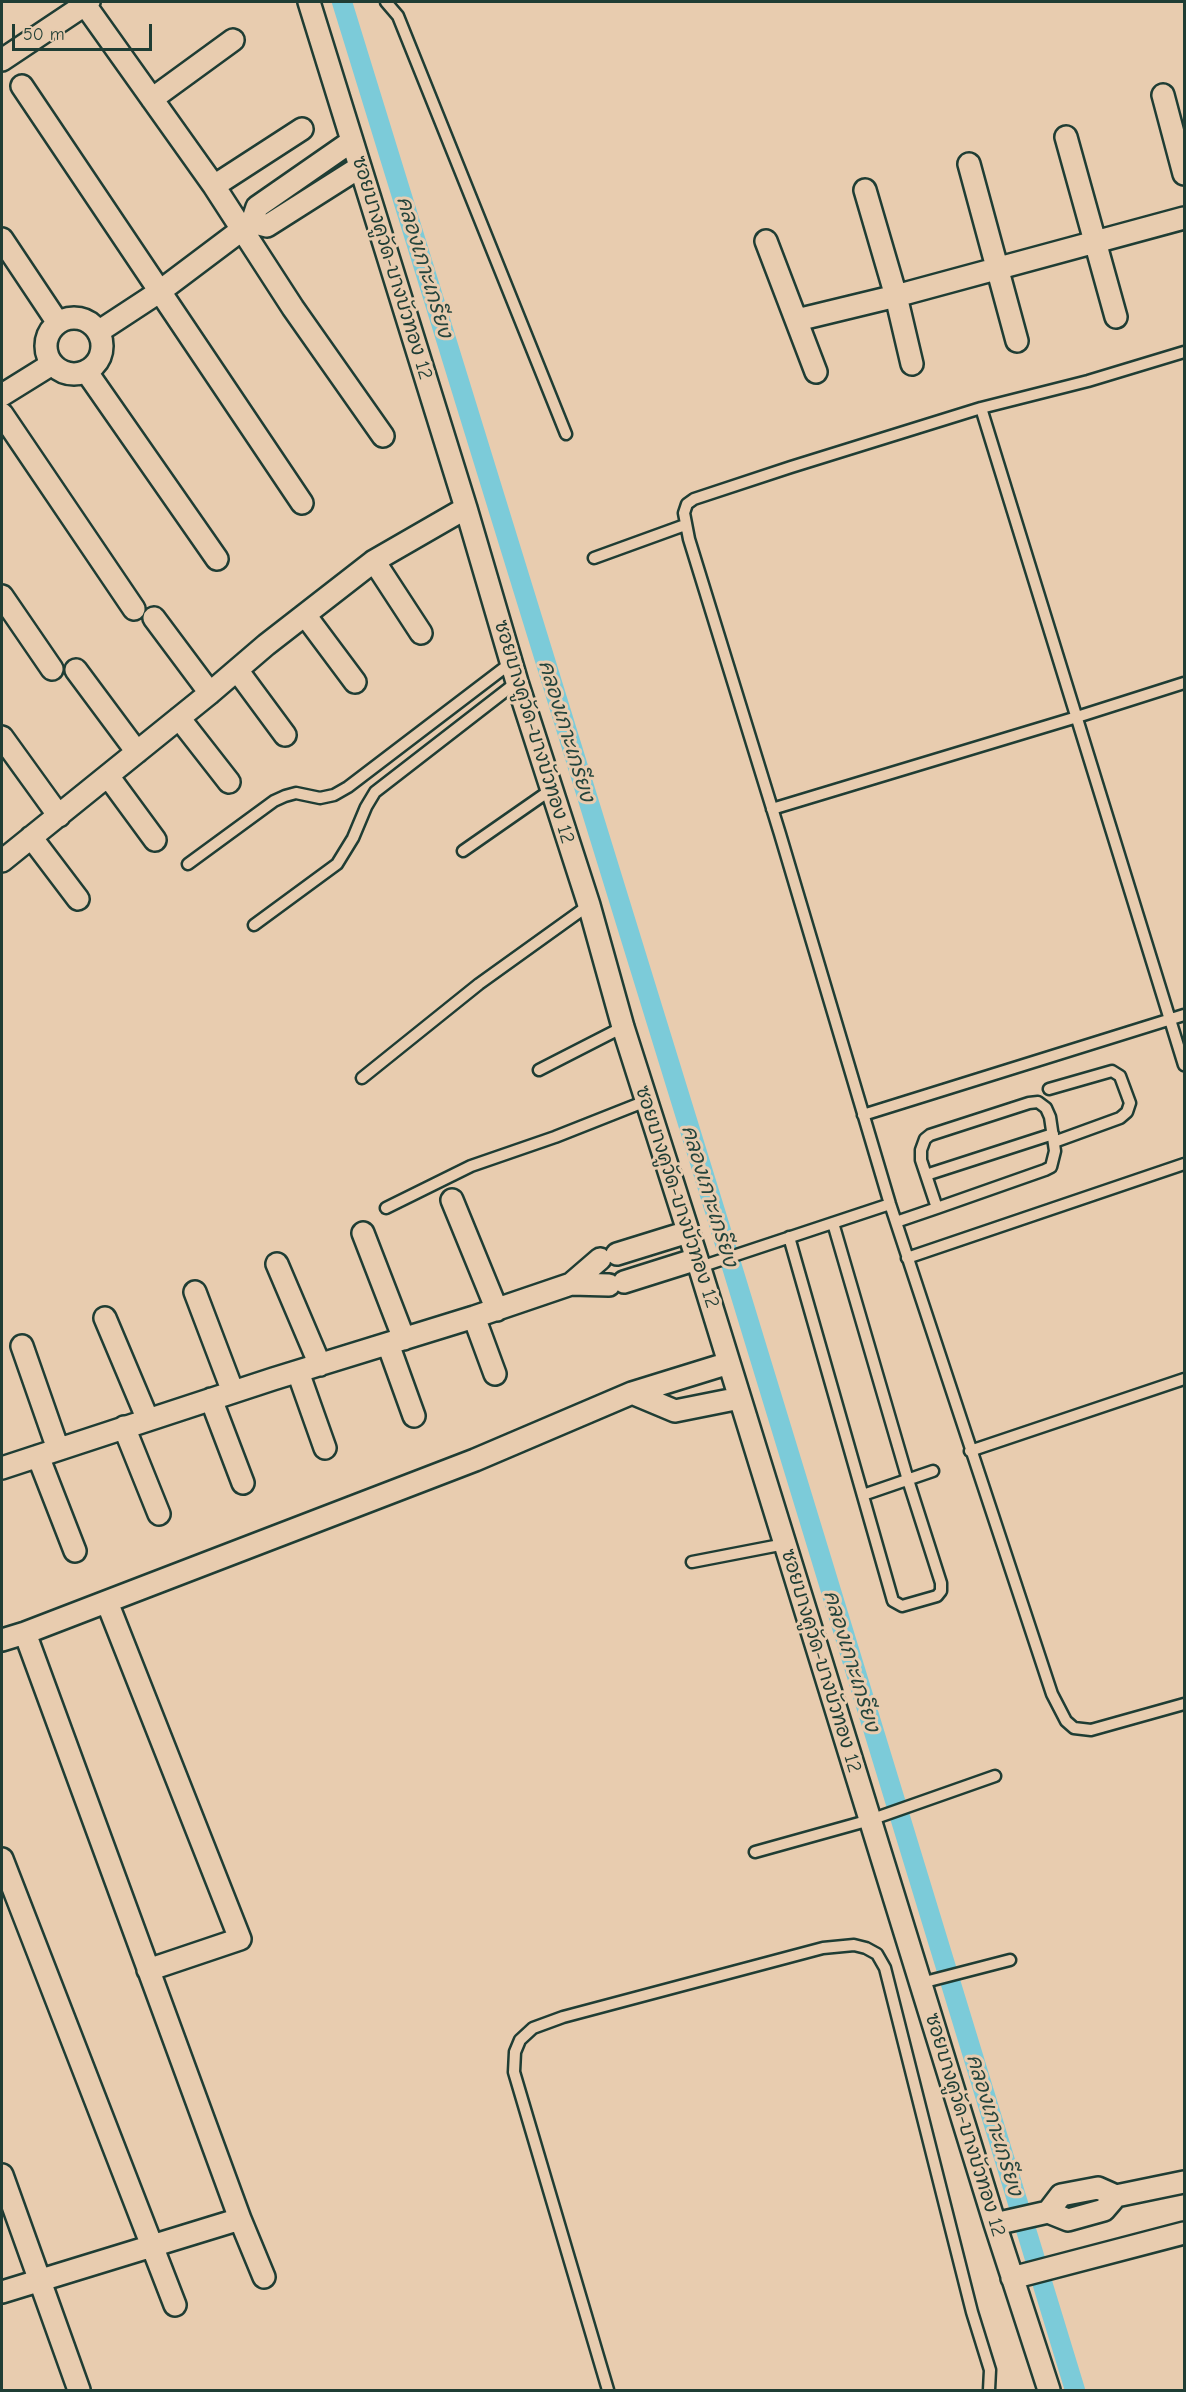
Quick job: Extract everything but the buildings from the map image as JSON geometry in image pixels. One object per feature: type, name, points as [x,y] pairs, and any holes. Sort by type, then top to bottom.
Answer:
[{"type":"street","points":[[2,60],[86,2],[214,186],[246,226],[383,436]]},
{"type":"street","name":"ซอยบางคูวัด-บางบัวทอง 12","points":[[309,2],[466,508],[514,672],[589,905],[623,1027],[995,2224],[1020,2276],[1049,2391]]},
{"type":"street","points":[[152,99],[232,40]]},
{"type":"street","points":[[22,86],[303,503]]},
{"type":"street","points":[[1163,95],[1185,174]]},
{"type":"street","points":[[214,186],[302,129]]},
{"type":"street","points":[[1066,137],[1116,317]]},
{"type":"street","points":[[98,332],[159,292],[246,226],[257,207],[352,141]]},
{"type":"street","points":[[969,164],[1017,341]]},
{"type":"street","points":[[246,226],[267,226],[360,167]]},
{"type":"street","points":[[865,190],[896,296],[912,364]]},
{"type":"street","points":[[797,320],[896,296],[1185,218]]},
{"type":"street","points":[[2,239],[58,322]]},
{"type":"street","points":[[766,241],[816,372]]},
{"type":"street","points":[[75,318],[92,324],[102,340],[99,359],[94,366],[86,371],[68,374],[52,364],[45,346],[51,329],[58,322],[75,318]]},
{"type":"street","points":[[2,395],[52,364]]},
{"type":"street","points":[[86,371],[218,559]]},
{"type":"street","points":[[2,414],[134,609]]},
{"type":"street","points":[[2,861],[374,561],[466,508]]},
{"type":"street","points":[[374,561],[420,633]]},
{"type":"street","points":[[2,596],[52,669]]},
{"type":"street","points":[[305,615],[355,682]]},
{"type":"street","points":[[154,618],[210,693]]},
{"type":"street","points":[[76,670],[137,752]]},
{"type":"street","points":[[237,670],[285,735]]},
{"type":"street","points":[[179,718],[229,782]]},
{"type":"street","points":[[2,737],[59,816]]},
{"type":"street","points":[[108,776],[154,840]]},
{"type":"street","points":[[31,837],[78,899]]},
{"type":"street","points":[[452,1200],[497,1310]]},
{"type":"street","points":[[2,1468],[233,1392],[497,1310],[571,1284],[608,1256],[688,1232]]},
{"type":"street","points":[[363,1233],[396,1342],[414,1416]]},
{"type":"street","points":[[571,1284],[616,1283],[698,1263]]},
{"type":"street","points":[[278,1264],[320,1365]]},
{"type":"street","points":[[195,1292],[233,1392]]},
{"type":"street","points":[[474,1317],[495,1374]]},
{"type":"street","points":[[105,1318],[148,1420]]},
{"type":"street","points":[[22,1346],[58,1449]]},
{"type":"street","points":[[2,1640],[107,1602],[475,1460],[632,1393],[729,1363]]},
{"type":"street","points":[[298,1372],[325,1448]]},
{"type":"street","points":[[632,1393],[675,1411],[740,1398]]},
{"type":"street","points":[[211,1400],[243,1483]]},
{"type":"street","points":[[124,1427],[159,1514]]},
{"type":"street","points":[[38,1456],[75,1551]]},
{"type":"street","points":[[107,1602],[240,1939],[148,1970]]},
{"type":"street","points":[[25,1633],[240,2219],[264,2277]]},
{"type":"street","points":[[2,1859],[175,2305]]},
{"type":"street","points":[[2,2175],[79,2391]]},
{"type":"street","points":[[995,2224],[1046,2213],[1068,2220],[1104,2210],[1116,2196],[1185,2182]]},
{"type":"street","points":[[2,2292],[240,2219]]},
{"type":"street","points":[[1020,2276],[1185,2233]]},
{"type":"lane","points":[[386,2],[398,16],[566,434]]},
{"type":"lane","points":[[1185,352],[1088,381],[981,408],[694,499],[687,504],[684,513],[685,525],[890,1204],[1052,1694],[1065,1721],[1074,1728],[1091,1730],[1185,1704]]},
{"type":"lane","points":[[981,408],[1185,1065]]},
{"type":"lane","points":[[594,558],[685,525]]},
{"type":"lane","points":[[188,864],[274,801],[296,793],[320,798],[334,795],[348,787],[514,672]]},
{"type":"lane","points":[[254,925],[337,864],[353,838],[375,792],[514,672]]},
{"type":"lane","points":[[772,808],[1185,683]]},
{"type":"lane","points":[[463,851],[552,789]]},
{"type":"lane","points":[[362,1077],[479,984],[589,905]]},
{"type":"lane","points":[[863,1115],[1185,1015]]},
{"type":"lane","points":[[539,1070],[623,1027]]},
{"type":"lane","points":[[926,1174],[1120,1118],[1127,1112],[1131,1103],[1120,1076],[1112,1071],[1049,1089]]},
{"type":"lane","points":[[386,1208],[471,1166],[555,1137],[646,1101]]},
{"type":"lane","points":[[896,1222],[937,1208],[1051,1167],[1055,1151],[1054,1138],[1046,1108],[1038,1102],[1029,1103],[930,1135],[921,1150],[921,1160],[937,1208]]},
{"type":"lane","points":[[907,1258],[1185,1164]]},
{"type":"lane","points":[[698,1263],[760,1247],[890,1204]]},
{"type":"lane","points":[[789,1237],[893,1601],[902,1606],[937,1596],[941,1591],[941,1583],[908,1480],[833,1223]]},
{"type":"lane","points":[[970,1451],[1185,1379]]},
{"type":"lane","points":[[863,1495],[933,1472]]},
{"type":"lane","points":[[692,1562],[785,1544]]},
{"type":"lane","points":[[755,1852],[870,1820],[996,1776]]},
{"type":"lane","points":[[608,2391],[514,2072],[515,2052],[520,2040],[533,2028],[563,2017],[823,1948],[854,1945],[877,1954],[885,1968],[972,2312],[990,2370],[989,2391]]},
{"type":"lane","points":[[921,1983],[1010,1960]]},
{"type":"waterway","name":"คลองเกาะเกรียง","points":[[342,2],[715,1211],[1075,2390]]}]
